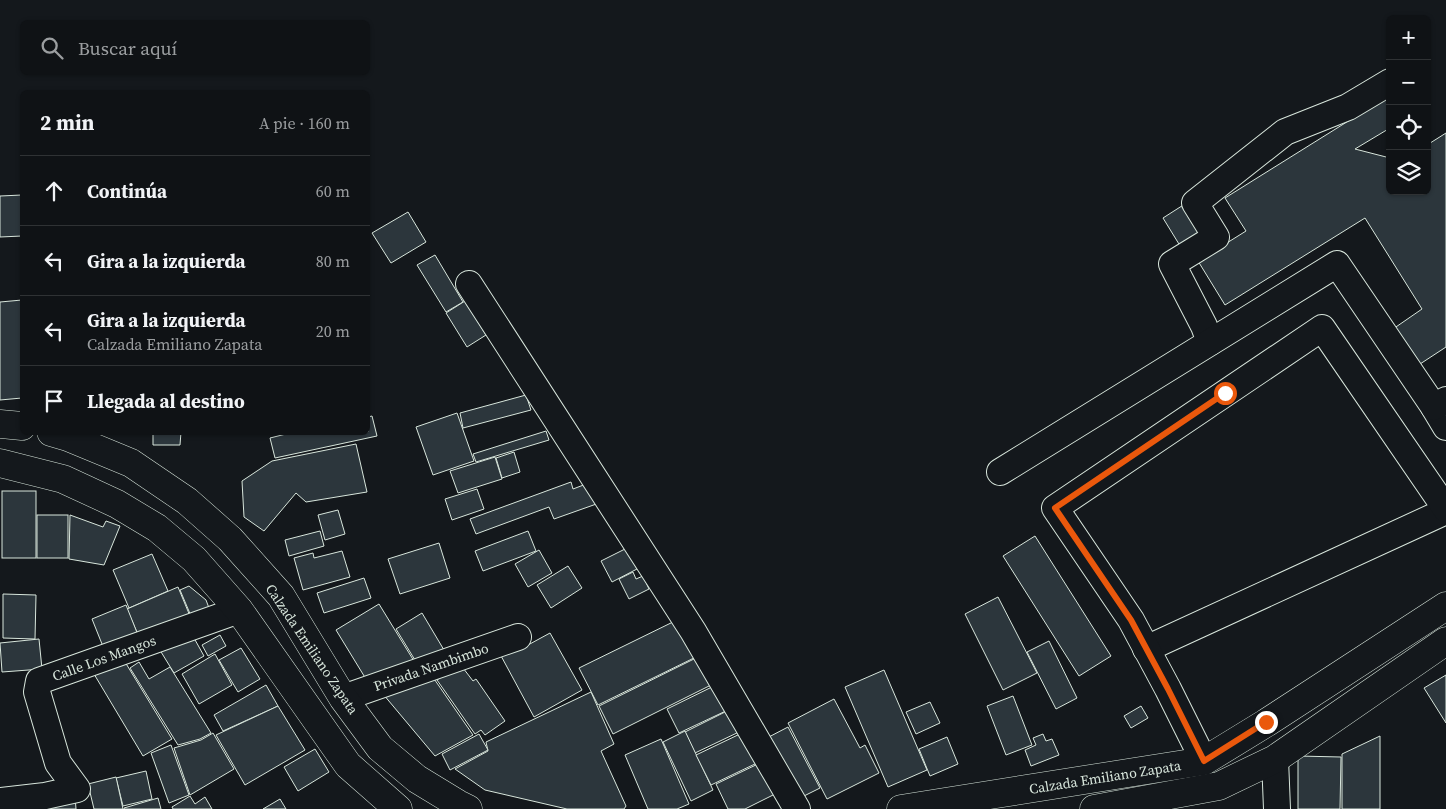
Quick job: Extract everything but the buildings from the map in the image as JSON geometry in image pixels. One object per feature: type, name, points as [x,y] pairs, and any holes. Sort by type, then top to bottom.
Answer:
[{"type":"main road","points":[[0,424],[20,426]]},
{"type":"main road","name":"Calzada Emiliano Zapata","points":[[64,435],[131,463],[187,501],[230,539],[281,596],[343,698],[380,748],[417,779],[468,809]]},
{"type":"main road","points":[[0,463],[63,479],[117,504],[157,528],[194,559],[239,610],[348,765],[398,809]]},
{"type":"main road","name":"Calzada Emiliano Zapata","points":[[901,809],[1204,761],[1446,606]]},
{"type":"main road","name":"Calzada Emiliano Zapata","points":[[1094,809],[1219,786],[1275,759],[1446,641]]},
{"type":"street","points":[[1210,342],[1204,326],[1172,264],[1216,237],[1195,203],[1285,132],[1348,107],[1386,84]]},
{"type":"street","points":[[1000,472],[1336,264],[1442,411]]},
{"type":"street","points":[[469,284],[693,631],[797,809]]},
{"type":"street","points":[[1146,649],[1446,510],[1322,328],[1055,508],[1131,620],[1146,649],[1168,689],[1204,761]]},
{"type":"street","name":"Calle Los Mangos","points":[[0,801],[45,796],[77,789],[58,763],[37,692],[39,681],[239,610]]},
{"type":"street","name":"Privada Nambimbo","points":[[343,698],[518,636]]},
{"type":"street","points":[[1275,759],[1277,809]]},
{"type":"route","points":[[1225,393],[1055,508],[1131,620],[1204,761],[1266,722]]}]
